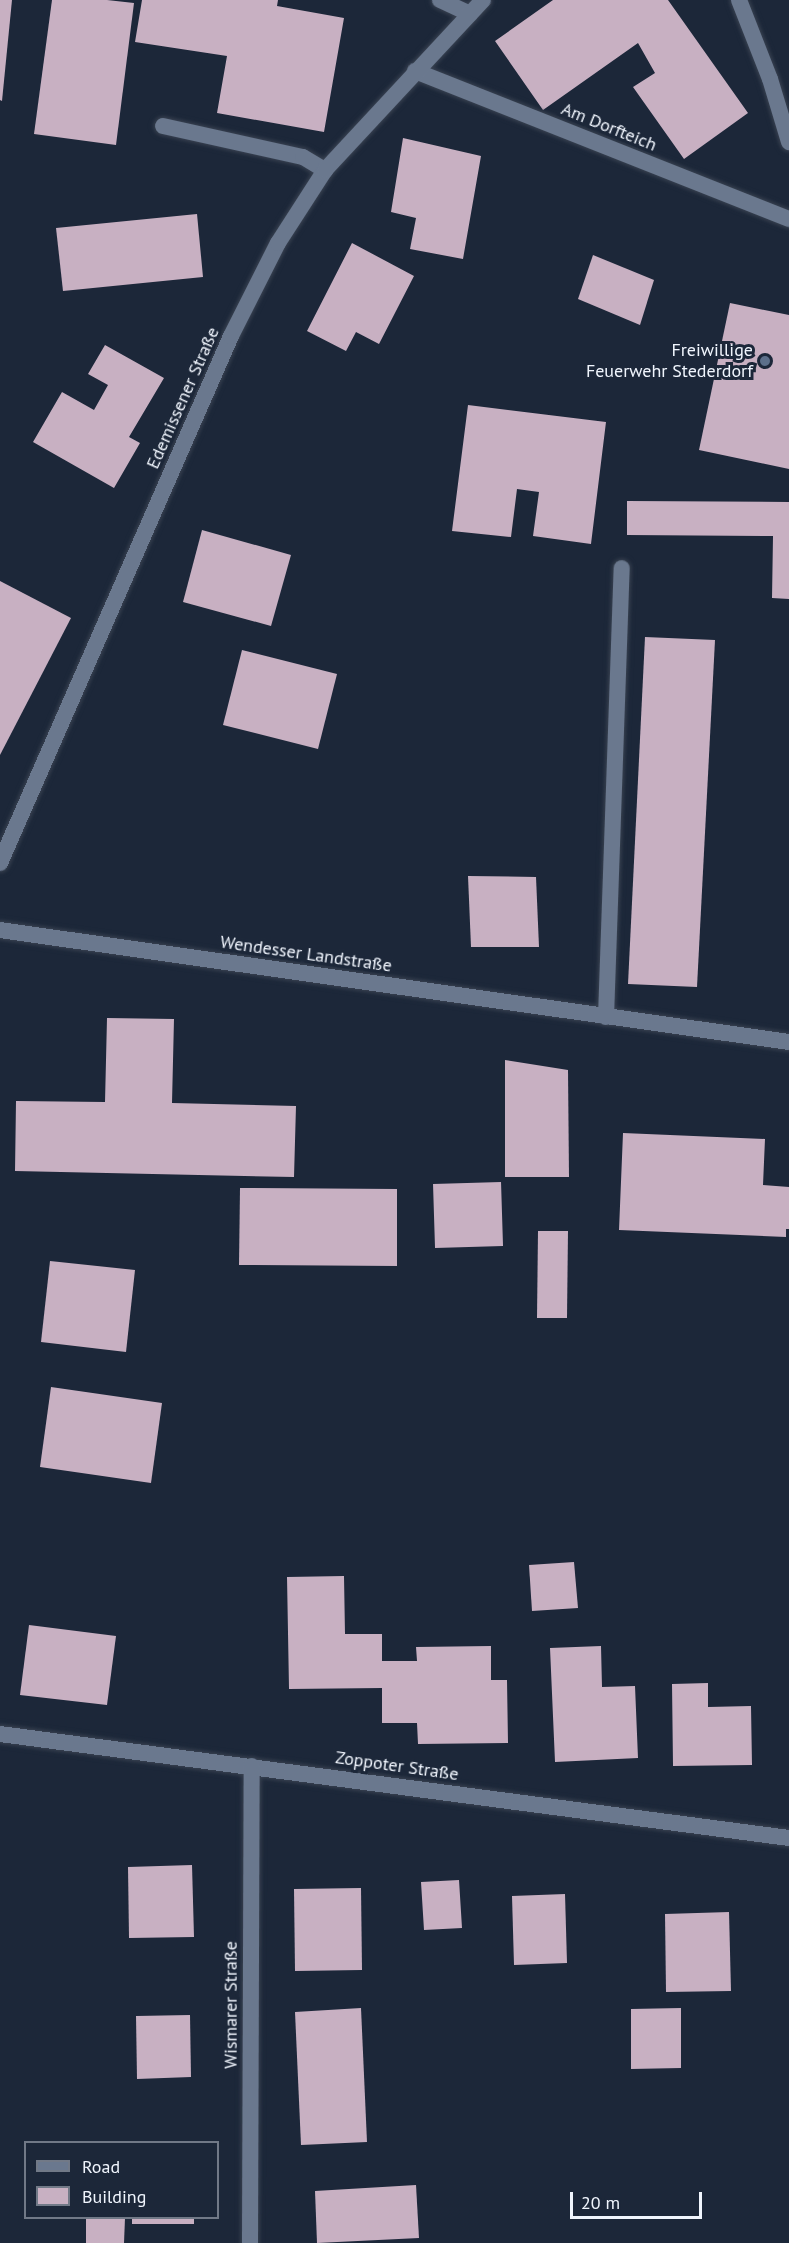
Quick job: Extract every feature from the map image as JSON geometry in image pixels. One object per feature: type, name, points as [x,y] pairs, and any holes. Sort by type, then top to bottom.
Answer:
[{"type":"street","points":[[440,0],[470,14]]},
{"type":"street","name":"Edemissener Straße","points":[[0,863],[231,336],[278,243],[325,170],[483,0]]},
{"type":"street","points":[[739,0],[771,79],[789,142]]},
{"type":"street","name":"Am Dorfteich","points":[[415,71],[789,219]]},
{"type":"street","points":[[163,126],[303,157],[325,170]]},
{"type":"street","points":[[606,1017],[622,568]]},
{"type":"street","name":"Wendesser Landstraße","points":[[0,930],[789,1042]]},
{"type":"street","name":"Zoppoter Straße","points":[[0,1734],[789,1838]]},
{"type":"street","name":"Wismarer Straße","points":[[250,2243],[252,1766]]},
{"type":"building","points":[[0,0],[12,0],[2,101],[0,100]]},
{"type":"building","points":[[52,0],[107,0],[134,3],[116,145],[34,134]]},
{"type":"building","points":[[142,0],[278,0],[277,6],[344,18],[324,132],[217,113],[227,56],[135,42]]},
{"type":"building","points":[[553,0],[668,0],[748,113],[684,159],[633,87],[655,73],[638,43],[543,110],[495,41]]},
{"type":"building","points":[[403,138],[481,156],[463,259],[410,249],[416,218],[391,212]]},
{"type":"building","points":[[197,214],[203,277],[63,291],[56,228]]},
{"type":"building","points":[[352,243],[414,276],[379,344],[356,332],[346,351],[307,331]]},
{"type":"building","points":[[593,255],[654,280],[640,325],[578,299]]},
{"type":"building","points":[[730,303],[789,315],[789,469],[699,450]]},
{"type":"building","points":[[105,345],[164,378],[129,437],[140,443],[114,488],[33,442],[62,392],[94,410],[108,385],[88,374]]},
{"type":"building","points":[[468,405],[606,422],[591,544],[533,536],[539,492],[517,489],[511,537],[452,531]]},
{"type":"building","points":[[627,501],[789,502],[789,599],[772,598],[773,536],[627,535]]},
{"type":"building","points":[[202,530],[291,555],[271,626],[183,602]]},
{"type":"building","points":[[0,581],[71,618],[0,755]]},
{"type":"building","points":[[645,637],[715,640],[697,987],[628,984]]},
{"type":"building","points":[[242,650],[337,674],[318,749],[223,725]]},
{"type":"building","points":[[468,876],[536,877],[539,947],[471,947]]},
{"type":"building","points":[[107,1018],[174,1019],[172,1103],[296,1106],[294,1177],[15,1171],[16,1101],[105,1102]]},
{"type":"building","points":[[505,1060],[568,1070],[569,1177],[505,1177]]},
{"type":"building","points":[[623,1133],[765,1139],[763,1185],[789,1187],[789,1229],[786,1229],[786,1237],[619,1230]]},
{"type":"building","points":[[501,1182],[503,1246],[435,1248],[433,1184]]},
{"type":"building","points":[[240,1188],[397,1189],[397,1266],[239,1265]]},
{"type":"building","points":[[538,1231],[568,1231],[567,1318],[537,1318]]},
{"type":"building","points":[[50,1261],[135,1270],[126,1352],[41,1342]]},
{"type":"building","points":[[51,1387],[162,1403],[151,1483],[40,1467]]},
{"type":"building","points":[[574,1562],[578,1608],[532,1611],[529,1565]]},
{"type":"building","points":[[344,1576],[345,1634],[382,1634],[382,1661],[417,1661],[416,1647],[491,1646],[491,1680],[507,1680],[508,1743],[418,1744],[417,1723],[382,1723],[382,1688],[289,1689],[287,1577]]},
{"type":"building","points":[[29,1625],[116,1636],[107,1705],[20,1695]]},
{"type":"building","points":[[601,1646],[602,1687],[635,1686],[638,1758],[555,1762],[550,1648]]},
{"type":"building","points":[[708,1683],[708,1707],[751,1706],[752,1765],[673,1766],[672,1684]]},
{"type":"building","points":[[192,1865],[194,1937],[129,1938],[128,1867]]},
{"type":"building","points":[[459,1880],[462,1928],[424,1930],[421,1882]]},
{"type":"building","points":[[361,1888],[362,1970],[295,1971],[294,1889]]},
{"type":"building","points":[[565,1894],[567,1963],[514,1965],[512,1896]]},
{"type":"building","points":[[729,1912],[731,1991],[666,1992],[665,1914]]},
{"type":"building","points":[[361,2008],[367,2142],[301,2145],[295,2012]]},
{"type":"building","points":[[681,2008],[681,2068],[631,2069],[631,2009]]},
{"type":"building","points":[[190,2015],[191,2077],[137,2079],[136,2016]]},
{"type":"building","points":[[416,2185],[419,2238],[317,2243],[315,2191]]},
{"type":"building","points":[[86,2219],[125,2219],[124,2243],[86,2243]]},
{"type":"building","points":[[132,2219],[194,2219],[194,2224],[132,2224]]},
{"type":"place","name":"Freiwillige Feuerwehr Stederdorf","points":[[765,361]]}]
